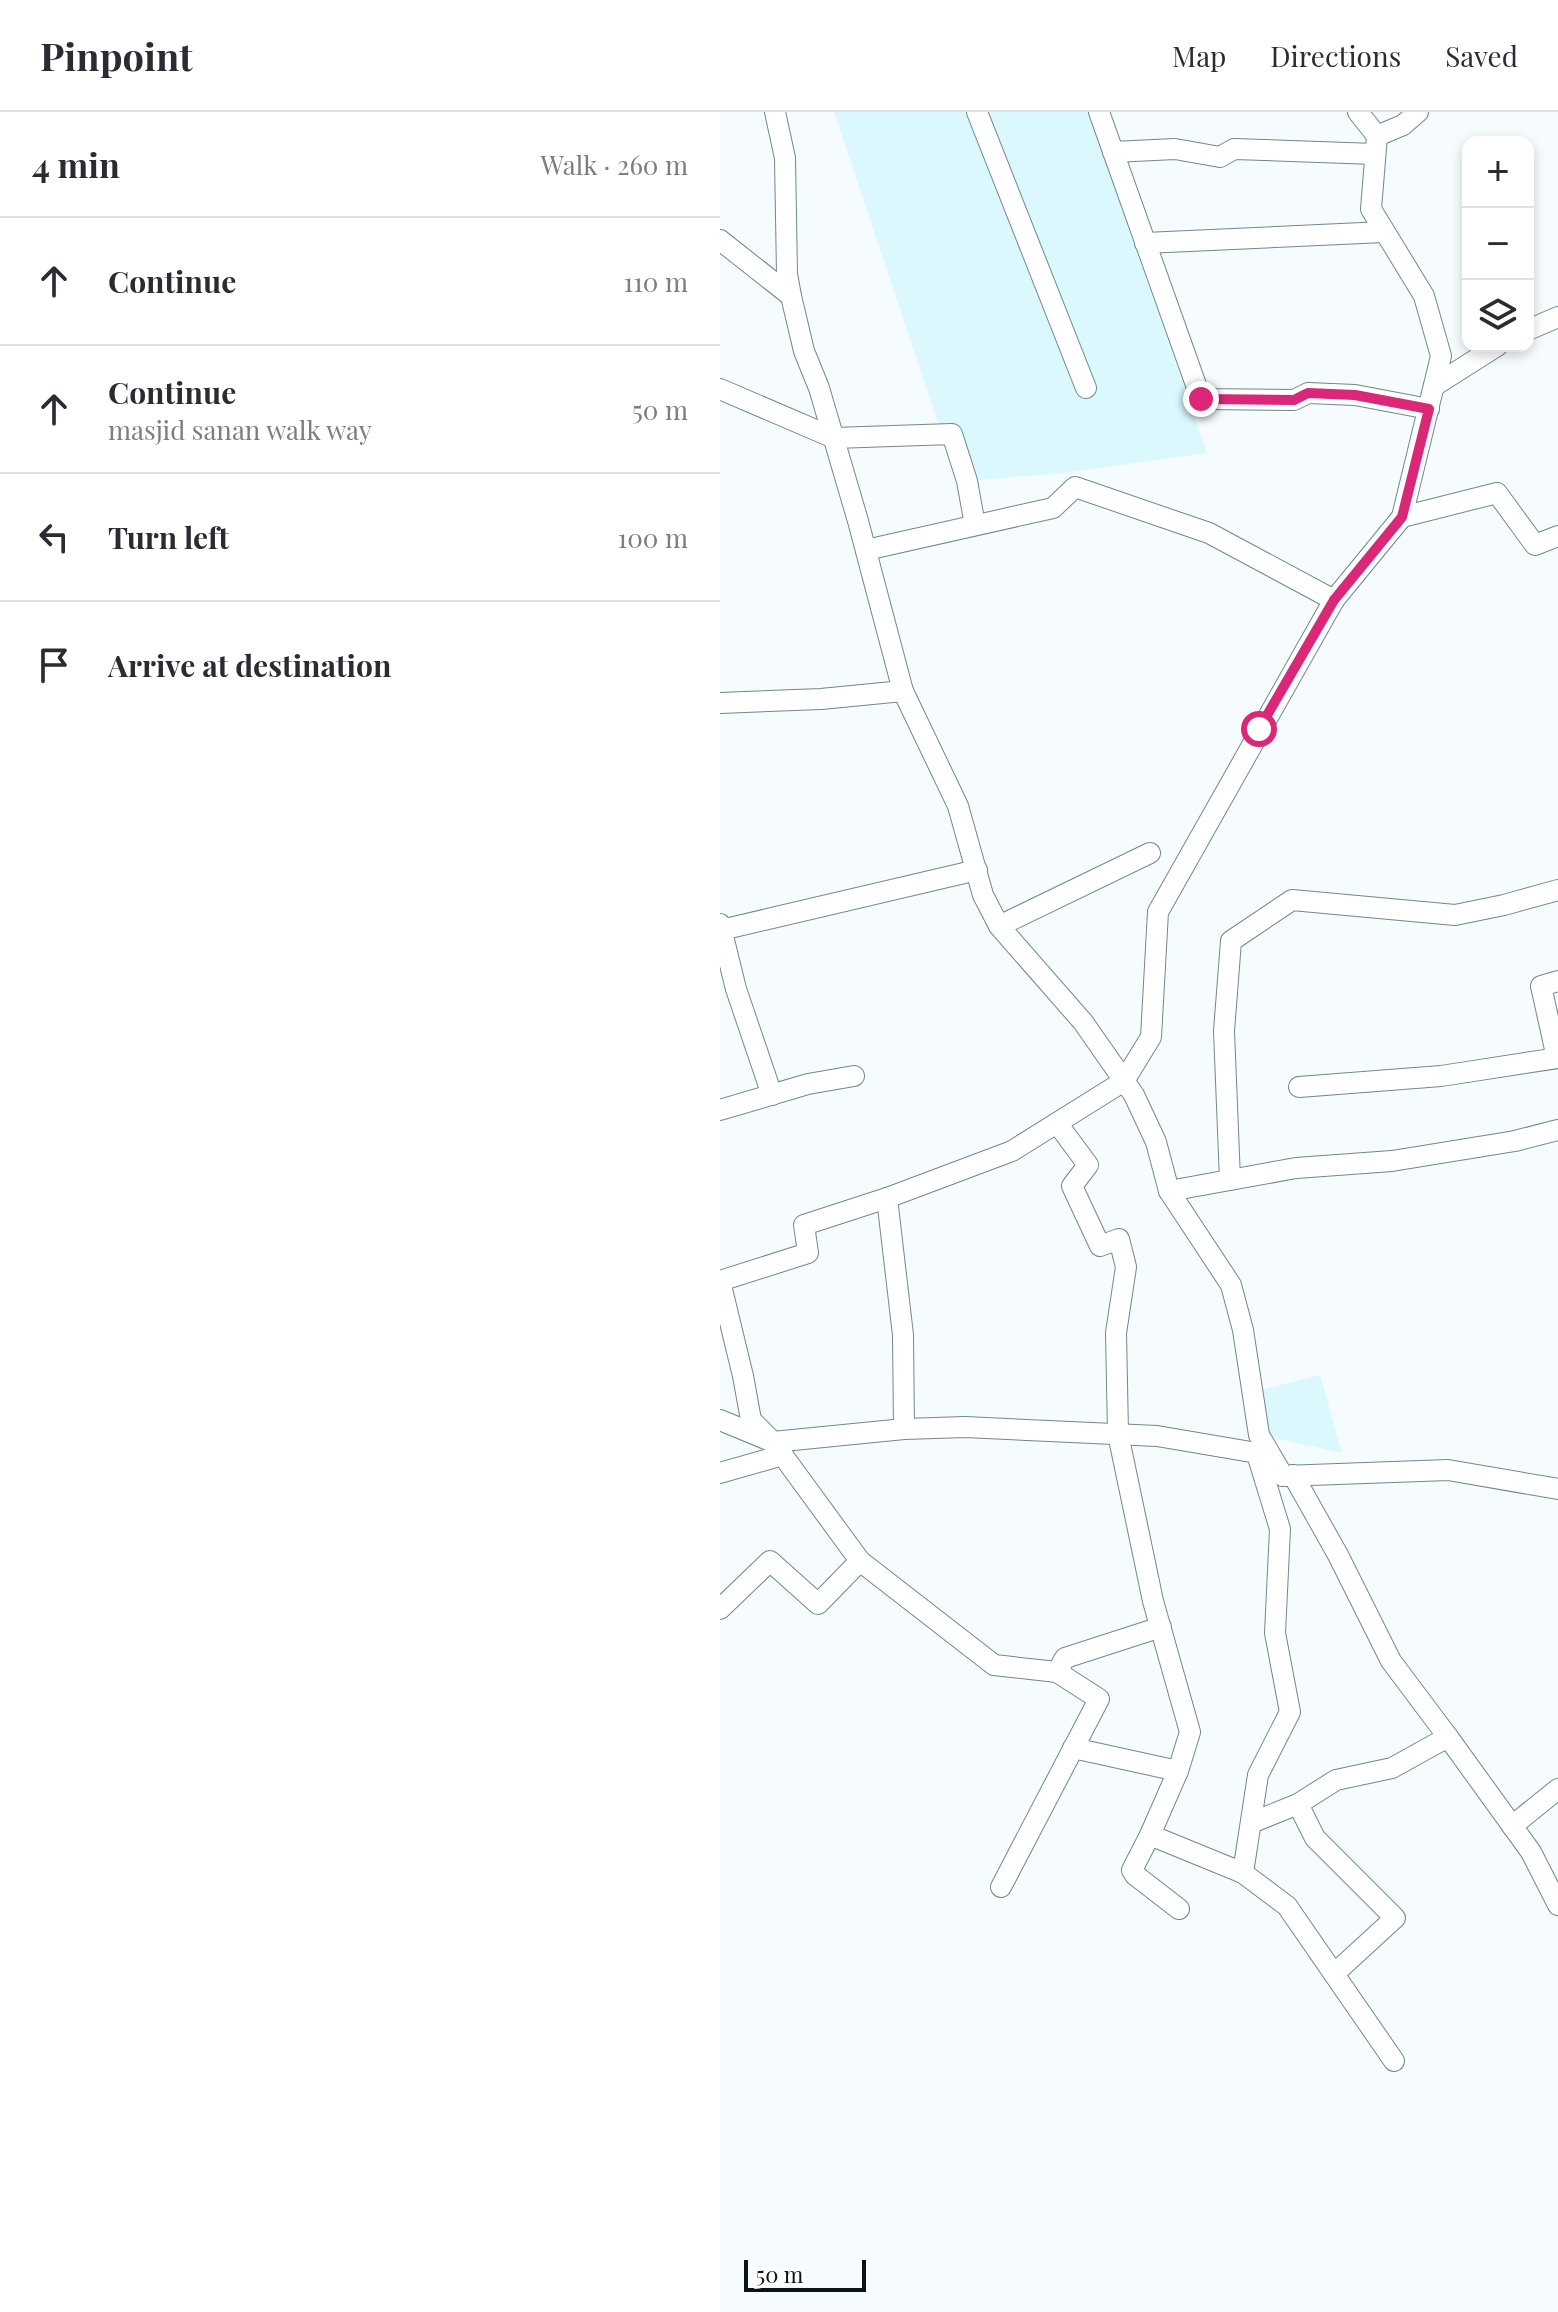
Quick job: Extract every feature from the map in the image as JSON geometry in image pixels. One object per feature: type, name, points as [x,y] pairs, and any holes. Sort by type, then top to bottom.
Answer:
[{"type":"street","points":[[775,112],[785,158],[787,274],[804,351],[834,438],[903,691],[958,806],[983,895],[999,926],[1083,1022],[1134,1095],[1156,1142],[1169,1191],[1231,1285],[1243,1330],[1259,1435],[1338,1555],[1391,1661],[1531,1852],[1558,1905]]},
{"type":"street","points":[[977,112],[1086,388]]},
{"type":"street","points":[[1099,112],[1201,399],[1294,400],[1308,393],[1355,395],[1429,409]]},
{"type":"street","points":[[1001,1887],[1099,1699],[1057,1672],[994,1665],[860,1561],[778,1449],[751,1420],[720,1281],[808,1253],[804,1225],[1012,1151],[1124,1081],[1151,1037],[1158,912],[1334,600],[1402,517],[1441,356],[1424,296],[1371,209],[1376,145],[1358,112]]},
{"type":"street","points":[[1113,152],[1175,149],[1220,157],[1234,149],[1376,145],[1418,112]]},
{"type":"street","points":[[1145,243],[1384,232]]},
{"type":"street","points":[[720,240],[791,296]]},
{"type":"street","points":[[1534,327],[1558,317]]},
{"type":"street","points":[[1434,386],[1488,352]]},
{"type":"street","points":[[720,389],[834,438],[952,434],[967,481],[975,525]]},
{"type":"street","points":[[866,550],[1053,508],[1075,487],[1209,533],[1334,600]]},
{"type":"street","points":[[1402,517],[1497,493],[1535,545],[1558,536]]},
{"type":"street","points":[[720,703],[821,699],[903,691]]},
{"type":"street","points":[[999,926],[1150,853]]},
{"type":"street","points":[[772,1095],[736,989],[721,927],[977,870]]},
{"type":"street","points":[[1230,1180],[1224,1031],[1231,941],[1292,900],[1455,915],[1558,890]]},
{"type":"street","points":[[1299,1087],[1441,1076],[1558,1058],[1541,986],[1558,981]]},
{"type":"street","points":[[720,1110],[808,1084],[854,1076]]},
{"type":"street","points":[[1057,1123],[1088,1165],[1072,1186],[1100,1246],[1119,1239],[1126,1267],[1116,1333],[1118,1434],[1153,1601],[1190,1732],[1178,1771],[1132,1870],[1179,1909]]},
{"type":"street","points":[[1169,1191],[1296,1168],[1392,1161],[1515,1141],[1558,1130]]},
{"type":"street","points":[[887,1198],[903,1335],[904,1429]]},
{"type":"street","points":[[720,1420],[778,1449]]},
{"type":"street","points":[[720,1473],[778,1449],[904,1429],[965,1427],[1157,1436],[1257,1453],[1288,1476],[1448,1470],[1558,1489]]},
{"type":"street","points":[[1243,1873],[1258,1775],[1290,1712],[1275,1633],[1280,1529],[1257,1453]]},
{"type":"street","points":[[720,1609],[770,1561],[818,1604],[860,1561]]},
{"type":"street","points":[[1057,1672],[1065,1658],[1161,1627]]},
{"type":"street","points":[[1251,1823],[1298,1804],[1336,1780],[1392,1768],[1448,1737]]},
{"type":"street","points":[[1073,1748],[1178,1771]]},
{"type":"street","points":[[1512,1826],[1558,1789]]},
{"type":"street","points":[[1298,1804],[1315,1838],[1395,1918],[1334,1974]]},
{"type":"street","points":[[1150,1835],[1243,1873],[1287,1906],[1394,2061]]},
{"type":"shaded area","points":[[834,112],[1088,112],[1207,453],[1063,473],[958,482]]},
{"type":"shaded area","points":[[1320,1375],[1342,1453],[1256,1434],[1249,1393]]},
{"type":"route","points":[[1201,399],[1294,400],[1308,393],[1355,395],[1429,409],[1402,517],[1334,600],[1259,729]]}]
